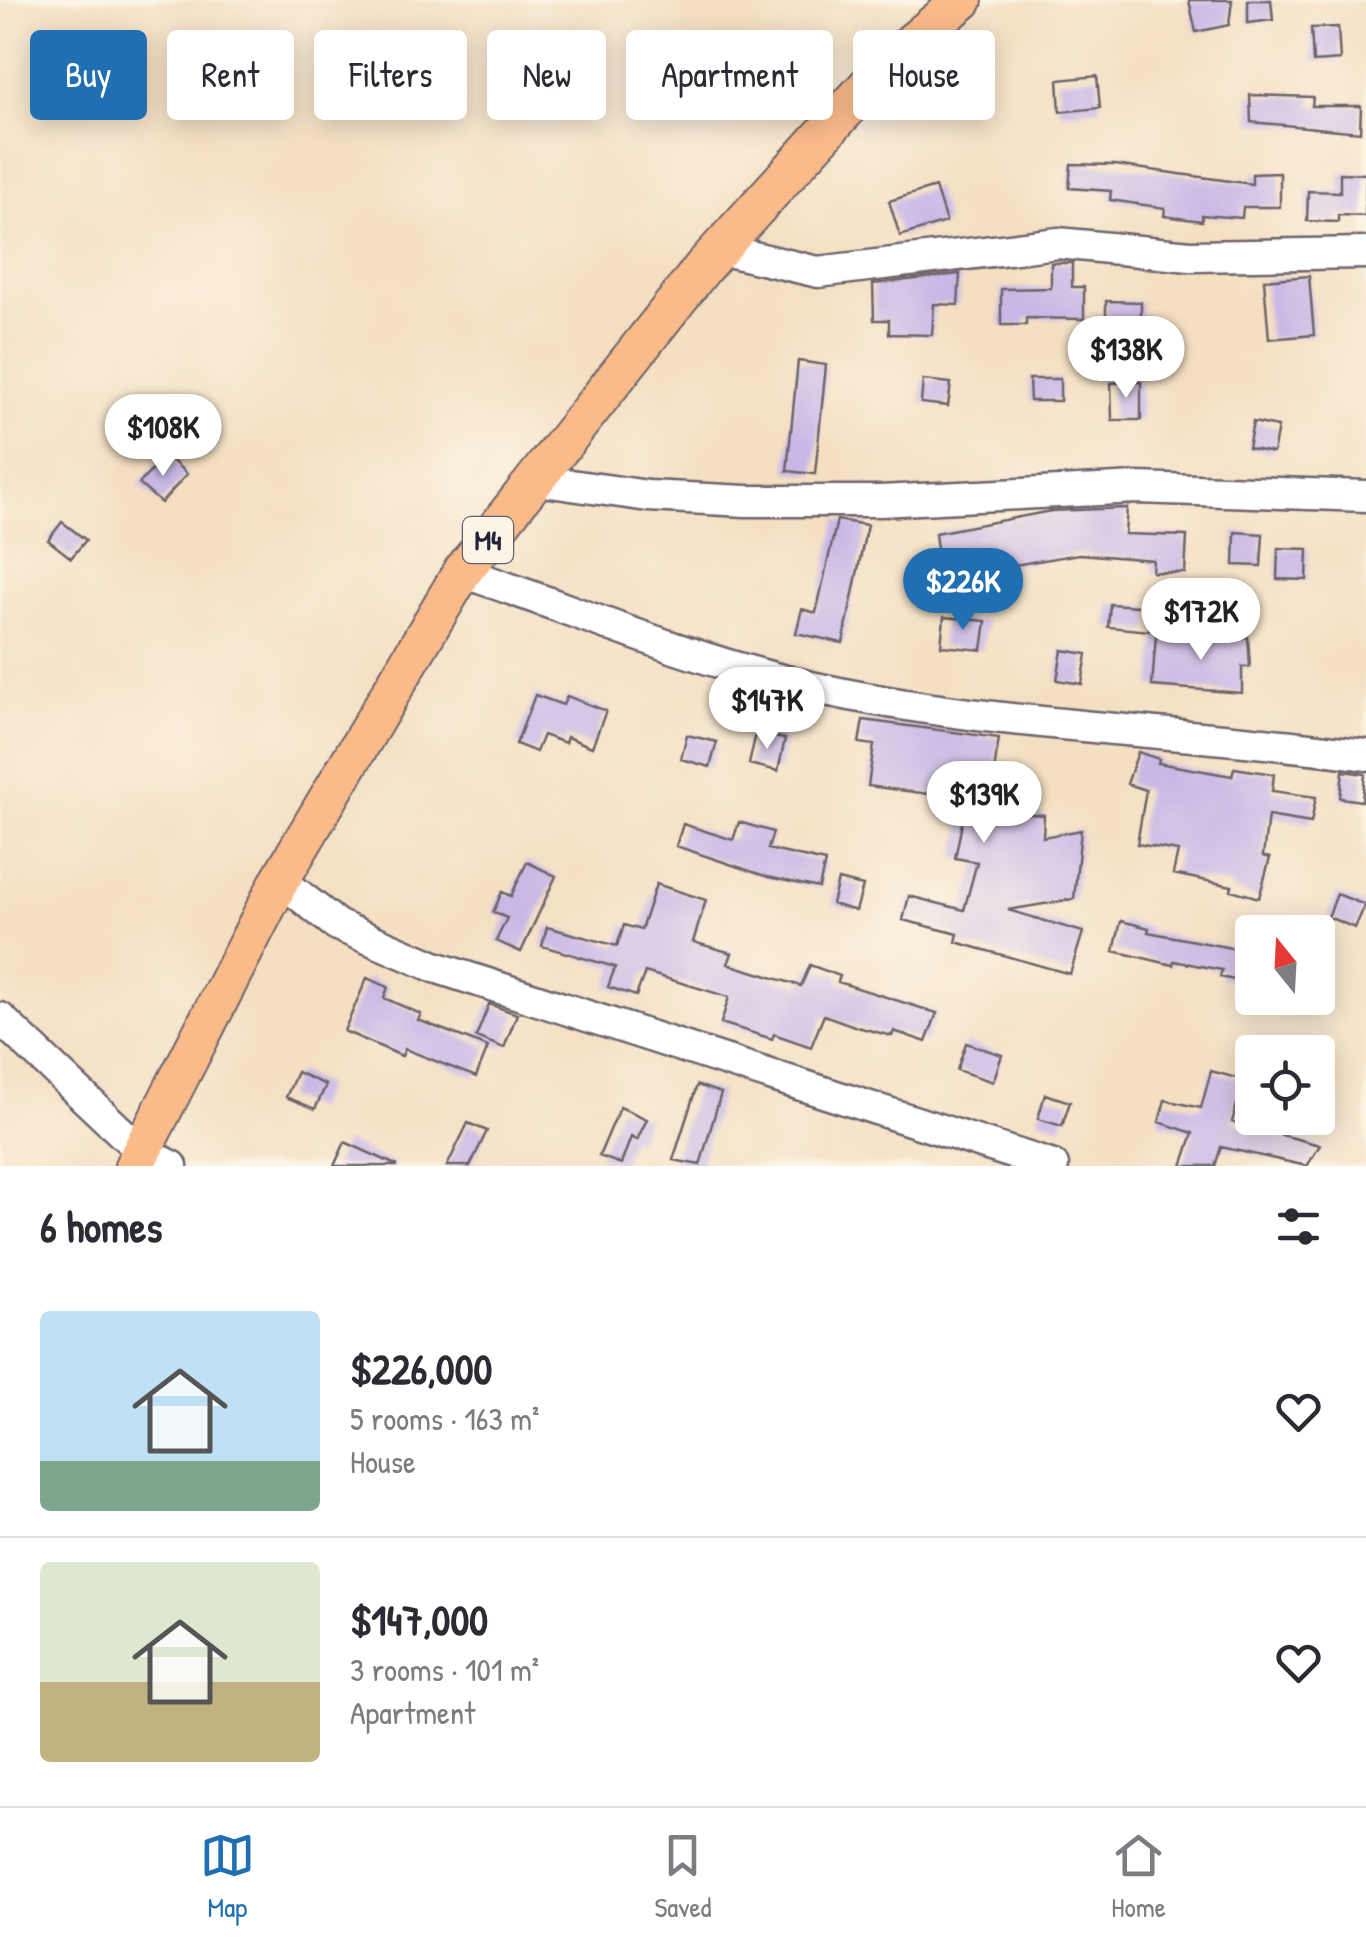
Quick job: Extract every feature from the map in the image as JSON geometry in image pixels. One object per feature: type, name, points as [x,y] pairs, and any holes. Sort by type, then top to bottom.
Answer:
[{"type":"main road","name":"M4","points":[[149,1161],[280,880],[462,572],[719,249],[891,60],[963,0]]},
{"type":"street","points":[[719,249],[818,272],[1058,243],[1190,256],[1366,254]]},
{"type":"street","points":[[536,480],[648,496],[746,502],[1137,488],[1366,496]]},
{"type":"street","points":[[462,572],[735,667],[840,693],[1002,718],[1239,738],[1366,755]]},
{"type":"street","points":[[280,880],[337,925],[435,967],[1053,1166]]},
{"type":"street","points":[[0,1018],[149,1161]]},
{"type":"building","points":[[1189,0],[1232,0],[1229,25],[1196,32]]},
{"type":"building","points":[[1248,0],[1271,0],[1273,20],[1248,23]]},
{"type":"building","points":[[1338,27],[1340,60],[1313,62],[1311,28]]},
{"type":"building","points":[[1097,76],[1100,108],[1060,112],[1058,80]]},
{"type":"building","points":[[1250,95],[1313,97],[1312,106],[1361,106],[1360,132],[1251,122]]},
{"type":"building","points":[[1071,164],[1115,165],[1252,184],[1252,174],[1280,173],[1280,207],[1243,207],[1242,218],[1202,215],[1202,221],[1164,216],[1165,208],[1110,200],[1111,191],[1069,188]]},
{"type":"building","points":[[1340,173],[1366,174],[1365,216],[1338,215],[1338,222],[1307,221],[1308,191],[1340,192]]},
{"type":"building","points":[[935,187],[946,222],[900,236],[889,201]]},
{"type":"building","points":[[1051,263],[1072,263],[1072,287],[1084,287],[1084,319],[1026,318],[1026,325],[1001,325],[1001,289],[1051,288]]},
{"type":"building","points":[[960,274],[958,305],[934,304],[932,335],[889,334],[889,320],[874,320],[873,284]]},
{"type":"building","points":[[1309,276],[1314,335],[1269,339],[1264,280]]},
{"type":"building","points":[[1106,301],[1141,302],[1141,327],[1106,326]]},
{"type":"building","points":[[798,361],[826,365],[815,474],[787,471]]},
{"type":"building","points":[[1029,379],[1060,379],[1060,401],[1030,401]]},
{"type":"building","points":[[923,380],[951,383],[948,406],[921,403]]},
{"type":"building","points":[[1141,382],[1141,420],[1112,420],[1111,383]]},
{"type":"building","points":[[1253,422],[1278,427],[1273,453],[1248,448]]},
{"type":"building","points":[[166,455],[187,474],[161,503],[139,484]]},
{"type":"building","points":[[1127,508],[1125,534],[1187,536],[1185,573],[1152,572],[1153,560],[1079,554],[984,570],[981,551],[938,557],[935,533],[1051,511]]},
{"type":"building","points":[[837,520],[867,525],[843,643],[796,633],[802,609],[816,613]]},
{"type":"building","points":[[62,522],[86,540],[71,558],[48,540]]},
{"type":"building","points":[[1235,532],[1263,534],[1261,566],[1234,565]]},
{"type":"building","points":[[1278,548],[1308,549],[1307,580],[1277,579]]},
{"type":"building","points":[[1110,604],[1151,607],[1149,631],[1108,627]]},
{"type":"building","points":[[944,617],[986,621],[982,650],[941,646]]},
{"type":"building","points":[[1156,635],[1192,640],[1248,637],[1250,667],[1242,667],[1242,693],[1152,686]]},
{"type":"building","points":[[1062,650],[1087,654],[1082,684],[1057,680]]},
{"type":"building","points":[[535,695],[563,705],[567,696],[606,711],[592,747],[567,737],[565,743],[543,735],[536,752],[516,744]]},
{"type":"building","points":[[863,720],[999,738],[988,811],[1044,815],[1043,837],[1081,830],[1074,899],[1008,910],[1083,932],[1070,974],[956,942],[958,934],[903,920],[909,896],[964,910],[977,862],[955,858],[967,799],[868,786],[874,745],[859,743]]},
{"type":"building","points":[[756,733],[785,739],[778,771],[749,764]]},
{"type":"building","points":[[687,735],[717,742],[710,767],[681,759]]},
{"type":"building","points":[[1138,752],[1159,759],[1158,763],[1232,776],[1234,768],[1274,774],[1272,791],[1316,797],[1311,823],[1268,816],[1263,856],[1270,858],[1259,898],[1231,890],[1232,886],[1173,874],[1178,851],[1137,844],[1146,790],[1127,784]]},
{"type":"building","points":[[1343,771],[1365,774],[1362,801],[1340,798]]},
{"type":"building","points":[[739,822],[773,832],[768,849],[825,862],[819,888],[768,877],[676,846],[683,824],[733,840]]},
{"type":"building","points":[[527,862],[556,876],[521,952],[496,941],[507,918],[493,912],[502,892],[511,896]]},
{"type":"building","points":[[838,880],[863,886],[856,911],[832,904]]},
{"type":"building","points":[[656,884],[706,900],[693,942],[732,953],[728,964],[801,986],[810,965],[840,976],[838,982],[937,1013],[926,1042],[894,1031],[892,1036],[857,1027],[824,1015],[811,1047],[774,1034],[772,1039],[721,1023],[729,997],[645,972],[636,996],[608,987],[615,967],[542,946],[547,927],[617,946],[624,925],[641,930]]},
{"type":"building","points":[[1337,894],[1365,905],[1355,928],[1329,915]]},
{"type":"building","points":[[1121,921],[1149,928],[1148,932],[1235,949],[1235,980],[1220,977],[1222,970],[1174,961],[1173,965],[1114,951]]},
{"type":"building","points":[[367,978],[388,987],[384,998],[421,1014],[418,1020],[488,1047],[476,1077],[405,1049],[402,1056],[344,1031]]},
{"type":"building","points":[[489,1004],[517,1014],[504,1048],[476,1037]]},
{"type":"building","points":[[966,1043],[1002,1055],[993,1082],[957,1070]]},
{"type":"building","points":[[1211,1071],[1235,1078],[1235,1135],[1282,1135],[1320,1145],[1307,1166],[1221,1147],[1215,1166],[1182,1166],[1193,1133],[1159,1122],[1165,1100],[1201,1108]]},
{"type":"building","points":[[297,1072],[326,1085],[315,1109],[286,1097]]},
{"type":"building","points":[[697,1085],[721,1093],[700,1165],[673,1160]]},
{"type":"building","points":[[1045,1094],[1070,1102],[1062,1126],[1038,1119]]},
{"type":"building","points":[[620,1107],[647,1119],[637,1140],[631,1137],[621,1164],[599,1156]]},
{"type":"building","points":[[468,1123],[487,1131],[470,1166],[447,1166]]},
{"type":"building","points":[[345,1142],[398,1166],[334,1166]]}]
